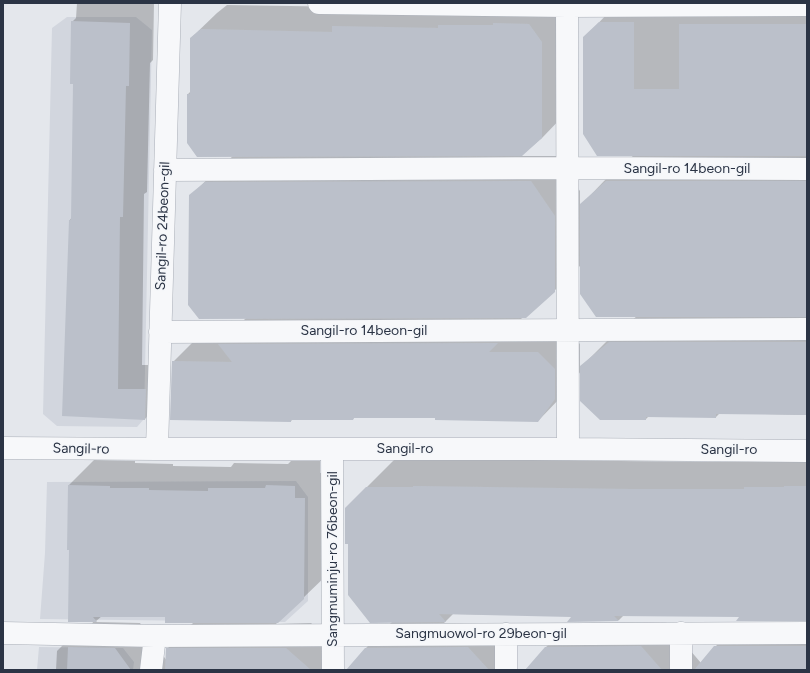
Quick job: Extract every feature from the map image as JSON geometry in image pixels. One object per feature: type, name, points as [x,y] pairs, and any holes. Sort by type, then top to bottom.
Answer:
[{"type":"street","name":"Sangil-ro 24beon-gil","points":[[157,449],[170,3]]},
{"type":"street","points":[[319,3],[807,5]]},
{"type":"street","points":[[567,5],[568,449]]},
{"type":"street","name":"Sangil-ro 14beon-gil","points":[[165,170],[567,168],[807,169]]},
{"type":"street","name":"Sangil-ro 14beon-gil","points":[[160,332],[807,329]]},
{"type":"street","name":"Sangil-ro","points":[[3,448],[807,451]]},
{"type":"street","name":"Sangmuminju-ro 76beon-gil","points":[[332,449],[333,670]]},
{"type":"street","name":"Sangmuowol-ro 29beon-gil","points":[[3,633],[155,636],[680,633],[807,634]]},
{"type":"street","points":[[680,633],[680,670]]},
{"type":"street","points":[[506,634],[506,670]]},
{"type":"street","points":[[151,670],[155,636]]},
{"type":"shaded area","points":[[67,17],[136,17],[152,30],[144,419],[137,427],[57,426],[43,414],[52,28]]},
{"type":"shaded area","points":[[296,481],[308,497],[308,601],[285,622],[40,619],[45,553],[47,482]]},
{"type":"shaded area","points":[[39,647],[123,648],[134,662],[133,670],[37,670]]},
{"type":"building","points":[[71,21],[130,23],[129,86],[126,86],[123,217],[120,217],[118,389],[146,389],[145,420],[62,416],[69,220],[71,220],[73,84],[70,84]]},
{"type":"building","points":[[599,22],[634,22],[634,89],[679,89],[679,24],[807,24],[807,156],[597,156],[583,134],[583,37]]},
{"type":"building","points":[[493,23],[529,24],[542,42],[542,138],[522,156],[197,157],[187,143],[187,94],[190,94],[190,38],[201,29],[332,32],[332,26],[438,28],[438,25],[493,25]]},
{"type":"building","points":[[531,181],[555,216],[555,292],[526,318],[199,319],[188,305],[189,195],[205,182]]},
{"type":"building","points":[[606,181],[807,181],[807,317],[596,317],[580,294],[580,204]]},
{"type":"building","points":[[609,342],[807,342],[807,415],[716,414],[716,418],[646,417],[646,420],[600,420],[580,401],[580,366]]},
{"type":"building","points":[[498,343],[489,352],[538,352],[555,369],[555,399],[538,422],[435,420],[435,418],[354,418],[353,420],[291,420],[291,422],[170,420],[172,361],[232,362],[218,344]]},
{"type":"building","points":[[68,485],[110,486],[110,488],[149,488],[149,490],[208,491],[208,488],[265,488],[266,485],[295,486],[295,498],[305,498],[304,599],[278,623],[165,623],[165,617],[93,617],[97,622],[68,622]]},
{"type":"building","points":[[413,486],[744,489],[744,487],[807,486],[807,621],[736,621],[739,617],[614,616],[619,621],[567,622],[571,617],[439,614],[446,622],[370,623],[348,595],[348,544],[345,544],[345,508],[366,487]]},
{"type":"building","points":[[641,646],[662,670],[525,670],[545,647]]},
{"type":"building","points":[[714,646],[807,646],[807,670],[694,670]]},
{"type":"building","points":[[68,647],[115,648],[131,670],[67,670]]},
{"type":"building","points":[[468,647],[489,670],[346,670],[365,648]]},
{"type":"building","points":[[166,648],[286,648],[311,670],[165,670]]}]
